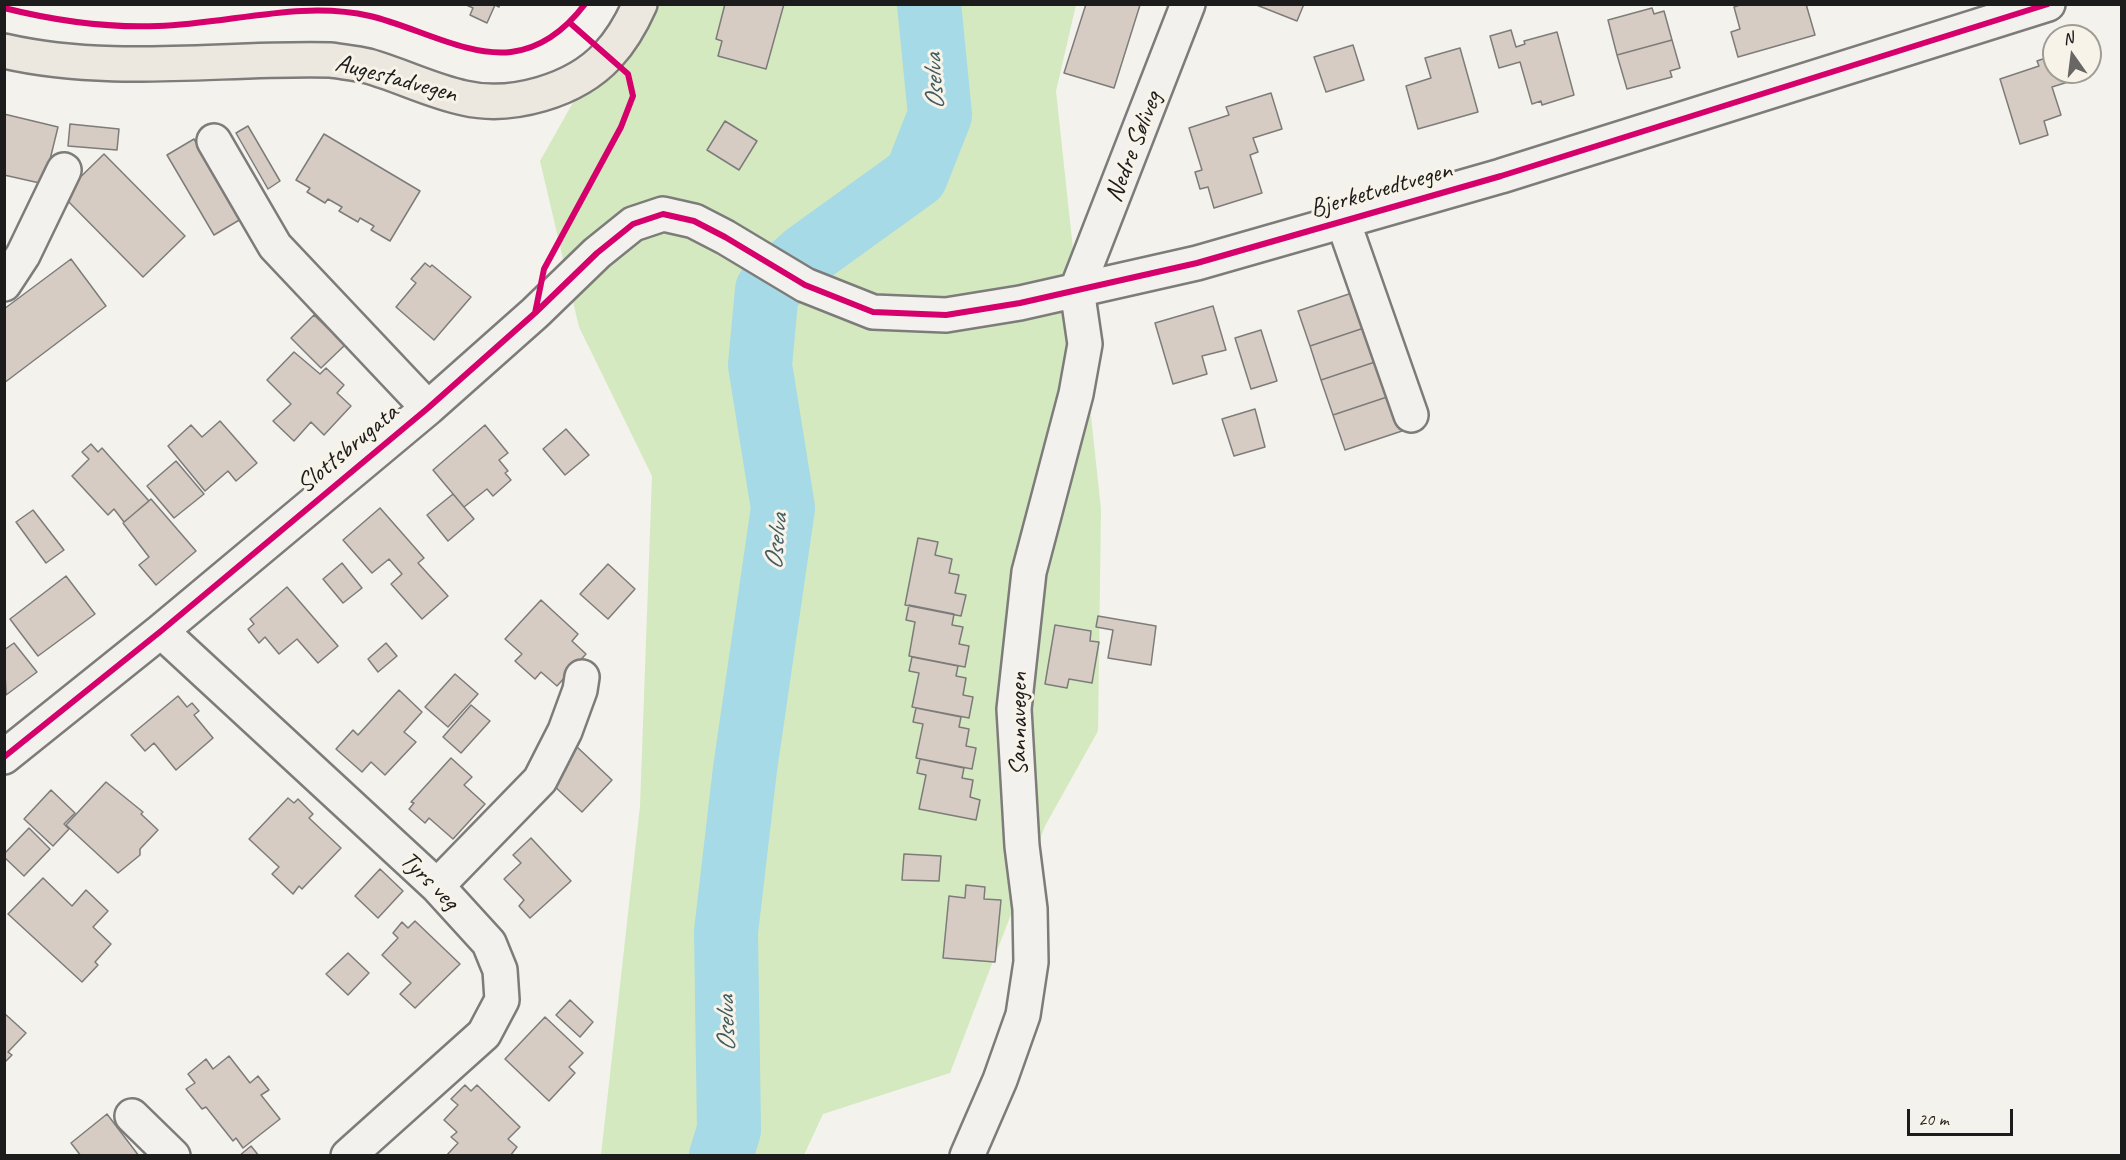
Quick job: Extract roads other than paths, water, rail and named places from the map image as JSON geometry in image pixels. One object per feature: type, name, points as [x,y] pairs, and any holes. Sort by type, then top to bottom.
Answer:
[{"type":"main road","name":"Augestadvegen","points":[[4,51],[31,57],[101,65],[332,60],[367,66],[466,99],[498,101],[526,98],[555,89],[581,76],[607,56],[624,34],[640,4]]},
{"type":"street","name":"Nedre Søliveg","points":[[1077,289],[1188,4]]},
{"type":"street","name":"Bjerketvedtvegen","points":[[725,237],[805,285],[873,312],[946,315],[1197,263],[1512,172],[2048,4]]},
{"type":"street","points":[[214,141],[275,246],[428,408]]},
{"type":"street","points":[[4,284],[23,255],[64,170]]},
{"type":"street","name":"Slottsbrugata","points":[[4,757],[160,631],[428,408],[535,313],[597,253],[633,224],[663,214],[694,221],[725,237]]},
{"type":"street","points":[[1343,221],[1411,415]]},
{"type":"street","name":"Sannavegen","points":[[967,1155],[1000,1080],[1023,1015],[1031,962],[1030,909],[1022,846],[1014,709],[1029,572],[1076,394],[1085,344],[1077,289]]},
{"type":"street","name":"Tyrs veg","points":[[160,631],[437,886],[489,943],[500,969],[502,1000],[484,1034],[350,1155]]},
{"type":"street","points":[[437,886],[540,780],[565,731],[580,690],[582,676]]},
{"type":"street","points":[[132,1116],[173,1155]]},
{"type":"waterway","name":"Oselva","points":[[721,1156],[729,1130],[726,932],[745,769],[783,508],[760,365],[767,290],[805,256],[916,176],[940,115],[929,4]]}]
